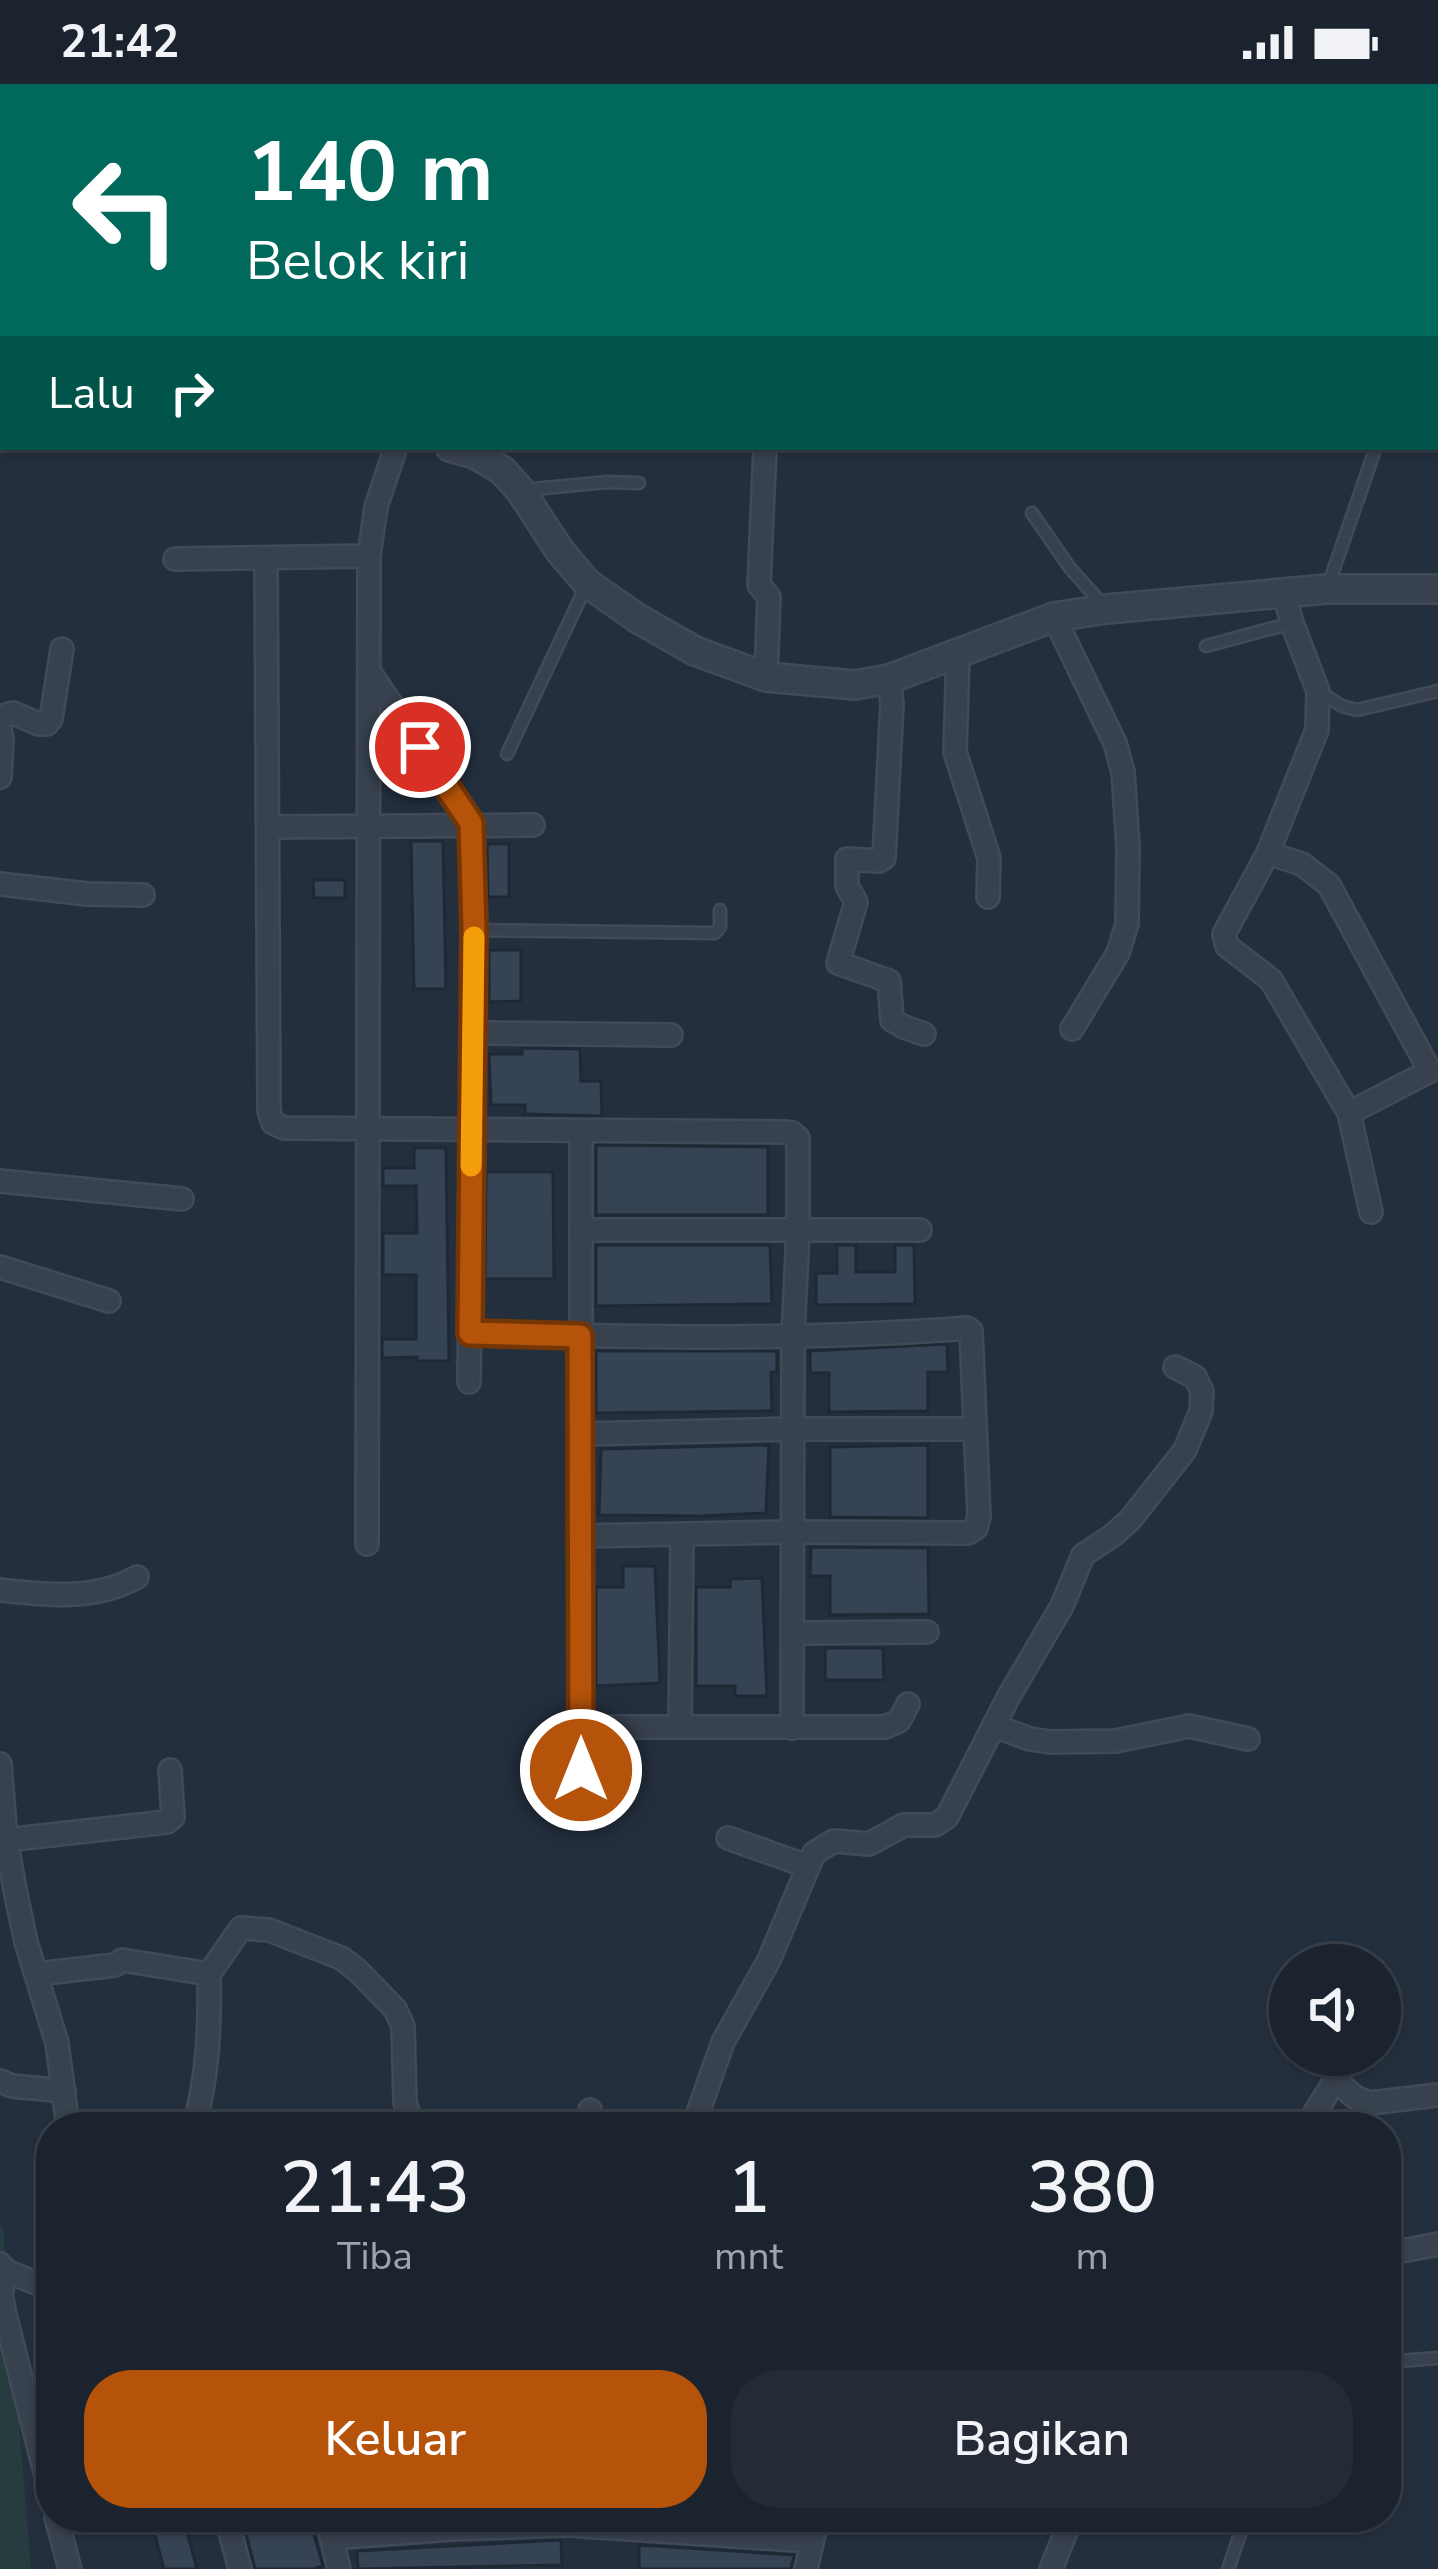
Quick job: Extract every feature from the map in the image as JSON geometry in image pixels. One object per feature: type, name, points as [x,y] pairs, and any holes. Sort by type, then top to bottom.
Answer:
[{"type":"street","points":[[367,1544],[369,556],[376,507],[395,450]]},
{"type":"street","points":[[461,450],[502,470],[587,583],[695,651],[766,677],[855,686],[889,679],[1054,617],[1107,609],[1327,589],[1438,589]]},
{"type":"street","points":[[765,450],[759,585],[769,597],[766,677]]},
{"type":"street","points":[[175,559],[369,556]]},
{"type":"street","points":[[266,560],[269,1111],[273,1123],[284,1128],[793,1133],[798,1138],[792,1728]]},
{"type":"street","points":[[1284,592],[1318,691],[1317,730],[1268,854],[1224,934],[1227,946],[1271,980],[1349,1114],[1371,1212]]},
{"type":"street","points":[[1054,617],[1115,742],[1123,772],[1128,847],[1126,924],[1118,952],[1072,1029]]},
{"type":"street","points":[[0,717],[13,712],[47,724],[62,649]]},
{"type":"street","points":[[958,653],[956,752],[989,858],[988,897]]},
{"type":"street","points":[[369,670],[471,823],[469,1382]]},
{"type":"street","points":[[889,679],[892,704],[884,858],[847,860],[847,886],[856,902],[838,963],[889,981],[892,1020],[923,1034]]},
{"type":"street","points":[[0,731],[0,777]]},
{"type":"street","points":[[269,826],[533,824]]},
{"type":"street","points":[[1268,854],[1302,864],[1329,885],[1430,1072],[1349,1114]]},
{"type":"street","points":[[0,884],[143,895]]},
{"type":"street","points":[[472,1033],[671,1035]]},
{"type":"street","points":[[581,1131],[581,1727],[885,1727],[899,1721],[908,1704]]},
{"type":"street","points":[[0,1181],[182,1199]]},
{"type":"street","points":[[582,1230],[920,1230]]},
{"type":"street","points":[[0,1267],[109,1301]]},
{"type":"street","points":[[470,1333],[793,1335],[967,1328],[972,1334],[979,1516],[976,1528],[968,1533],[579,1536]]},
{"type":"street","points":[[698,2112],[723,2042],[778,1942],[814,1853],[834,1841],[869,1844],[904,1825],[941,1822],[947,1817],[1062,1606],[1083,1555],[1130,1520],[1185,1450],[1201,1411],[1202,1391],[1195,1377],[1175,1367]]},
{"type":"street","points":[[581,1434],[975,1430]]},
{"type":"street","points":[[680,1727],[682,1535]]},
{"type":"street","points":[[0,1590],[50,1596],[97,1593],[137,1577]]},
{"type":"street","points":[[794,1633],[927,1632]]},
{"type":"street","points":[[995,1726],[1050,1742],[1116,1741],[1190,1726],[1247,1739]]},
{"type":"street","points":[[0,1764],[6,1840],[26,1942],[58,2043],[66,2112]]},
{"type":"street","points":[[6,1840],[167,1822],[174,1810],[170,1770]]},
{"type":"street","points":[[728,1838],[807,1866]]},
{"type":"street","points":[[197,2112],[208,2062],[209,1974],[241,1928],[269,1930],[341,1958],[395,2009],[403,2026],[408,2112]]},
{"type":"street","points":[[37,1974],[115,1965],[122,1960],[209,1974]]},
{"type":"street","points":[[1316,2112],[1338,2076]]},
{"type":"street","points":[[1336,2080],[1356,2098],[1370,2103],[1438,2095]]},
{"type":"street","points":[[0,2081],[64,2091]]},
{"type":"street","points":[[1401,2251],[1438,2244]]},
{"type":"street","points":[[36,2283],[2,2268],[5,2315],[36,2437]]},
{"type":"street","points":[[60,2532],[70,2569]]},
{"type":"street","points":[[230,2532],[240,2569]]},
{"type":"street","points":[[330,2532],[339,2569]]},
{"type":"street","points":[[674,2532],[811,2541]]},
{"type":"street","points":[[806,2569],[814,2532]]},
{"type":"street","points":[[1051,2569],[1066,2532]]},
{"type":"lane","points":[[1327,589],[1375,450]]},
{"type":"lane","points":[[520,490],[639,483]]},
{"type":"lane","points":[[1032,513],[1070,568],[1107,609]]},
{"type":"lane","points":[[507,754],[587,583]]},
{"type":"lane","points":[[1205,646],[1292,623]]},
{"type":"lane","points":[[1318,691],[1357,710],[1438,691]]},
{"type":"lane","points":[[474,930],[715,933],[720,927],[719,910]]},
{"type":"lane","points":[[580,1784],[581,1727]]},
{"type":"lane","points":[[1401,2361],[1438,2358]]},
{"type":"lane","points":[[1228,2569],[1241,2532]]},
{"type":"green space","points":[[3,2227],[31,2569],[0,2569]]},
{"type":"building","points":[[411,841],[443,841],[446,989],[414,989]]},
{"type":"building","points":[[487,844],[509,844],[509,897],[488,897]]},
{"type":"building","points":[[313,880],[345,880],[345,898],[314,898]]},
{"type":"building","points":[[489,950],[521,950],[521,1001],[489,1002]]},
{"type":"building","points":[[522,1048],[580,1049],[581,1081],[601,1081],[602,1116],[525,1114],[525,1105],[491,1105],[489,1054],[522,1054]]},
{"type":"building","points":[[596,1145],[768,1147],[768,1215],[596,1215]]},
{"type":"building","points":[[414,1148],[446,1148],[449,1361],[382,1358],[382,1339],[416,1339],[416,1275],[383,1275],[383,1233],[417,1233],[416,1186],[383,1186],[383,1168],[414,1168]]},
{"type":"building","points":[[486,1172],[553,1172],[554,1279],[485,1279]]},
{"type":"building","points":[[596,1245],[770,1245],[772,1304],[596,1306]]},
{"type":"building","points":[[837,1245],[856,1245],[856,1272],[895,1272],[895,1245],[914,1245],[915,1304],[816,1305],[816,1273],[837,1273]]},
{"type":"building","points":[[947,1344],[948,1372],[928,1372],[928,1411],[829,1412],[829,1373],[810,1373],[810,1351]]},
{"type":"building","points":[[596,1351],[777,1351],[777,1372],[771,1372],[772,1411],[596,1413]]},
{"type":"building","points":[[769,1445],[766,1513],[599,1515],[601,1449]]},
{"type":"building","points":[[928,1445],[928,1518],[830,1517],[830,1447]]},
{"type":"building","points":[[811,1547],[928,1548],[929,1614],[830,1615],[830,1576],[810,1576]]},
{"type":"building","points":[[623,1566],[655,1566],[660,1683],[596,1686],[596,1587],[623,1587]]},
{"type":"building","points":[[762,1578],[767,1696],[735,1696],[735,1686],[696,1686],[696,1587],[730,1587],[730,1579]]},
{"type":"building","points":[[825,1648],[883,1648],[884,1680],[825,1680]]},
{"type":"building","points":[[154,2532],[187,2532],[197,2569],[164,2569]]},
{"type":"building","points":[[246,2532],[313,2532],[323,2566],[255,2569]]},
{"type":"building","points":[[561,2540],[562,2565],[358,2569],[357,2551]]},
{"type":"building","points":[[639,2545],[794,2555],[791,2569],[639,2569]]},
{"type":"slow traffic","points":[[471,1166],[474,937]]},
{"type":"route","points":[[420,747],[471,823],[470,1333],[580,1336],[581,1770]]}]
